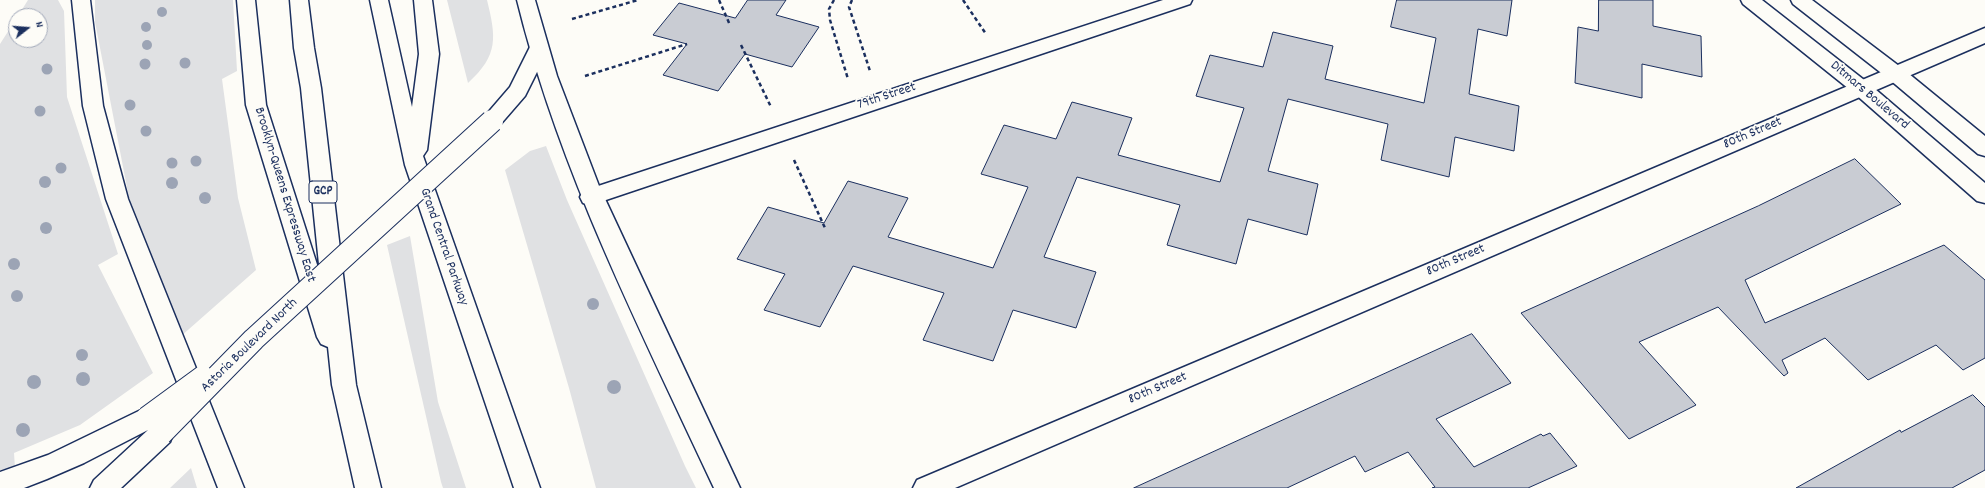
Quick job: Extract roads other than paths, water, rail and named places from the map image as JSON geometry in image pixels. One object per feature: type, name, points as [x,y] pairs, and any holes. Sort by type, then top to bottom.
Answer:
[{"type":"main road","points":[[81,0],[93,106],[117,199],[231,488]]},
{"type":"main road","name":"Brooklyn-Queens Expressway East","points":[[246,0],[256,105],[344,385]]},
{"type":"main road","name":"GCP","points":[[299,0],[311,88],[344,385],[368,488]]},
{"type":"main road","name":"Grand Central Parkway","points":[[379,0],[415,165],[527,488]]},
{"type":"main road","points":[[415,165],[429,54],[424,0]]},
{"type":"main road","points":[[526,0],[538,50],[561,120],[591,197],[727,488]]},
{"type":"main road","name":"79th Street","points":[[591,197],[782,132],[1183,0]]},
{"type":"main road","name":"Ditmars Boulevard","points":[[1750,0],[1861,88],[1985,195]]},
{"type":"main road","points":[[1800,0],[1896,74],[1985,148]]},
{"type":"main road","name":"80th Street","points":[[926,488],[1985,35]]},
{"type":"main road","name":"Astoria Boulevard North","points":[[103,488],[154,426],[254,339],[492,121],[518,91],[538,50]]},
{"type":"main road","points":[[0,484],[28,476],[154,426]]}]
